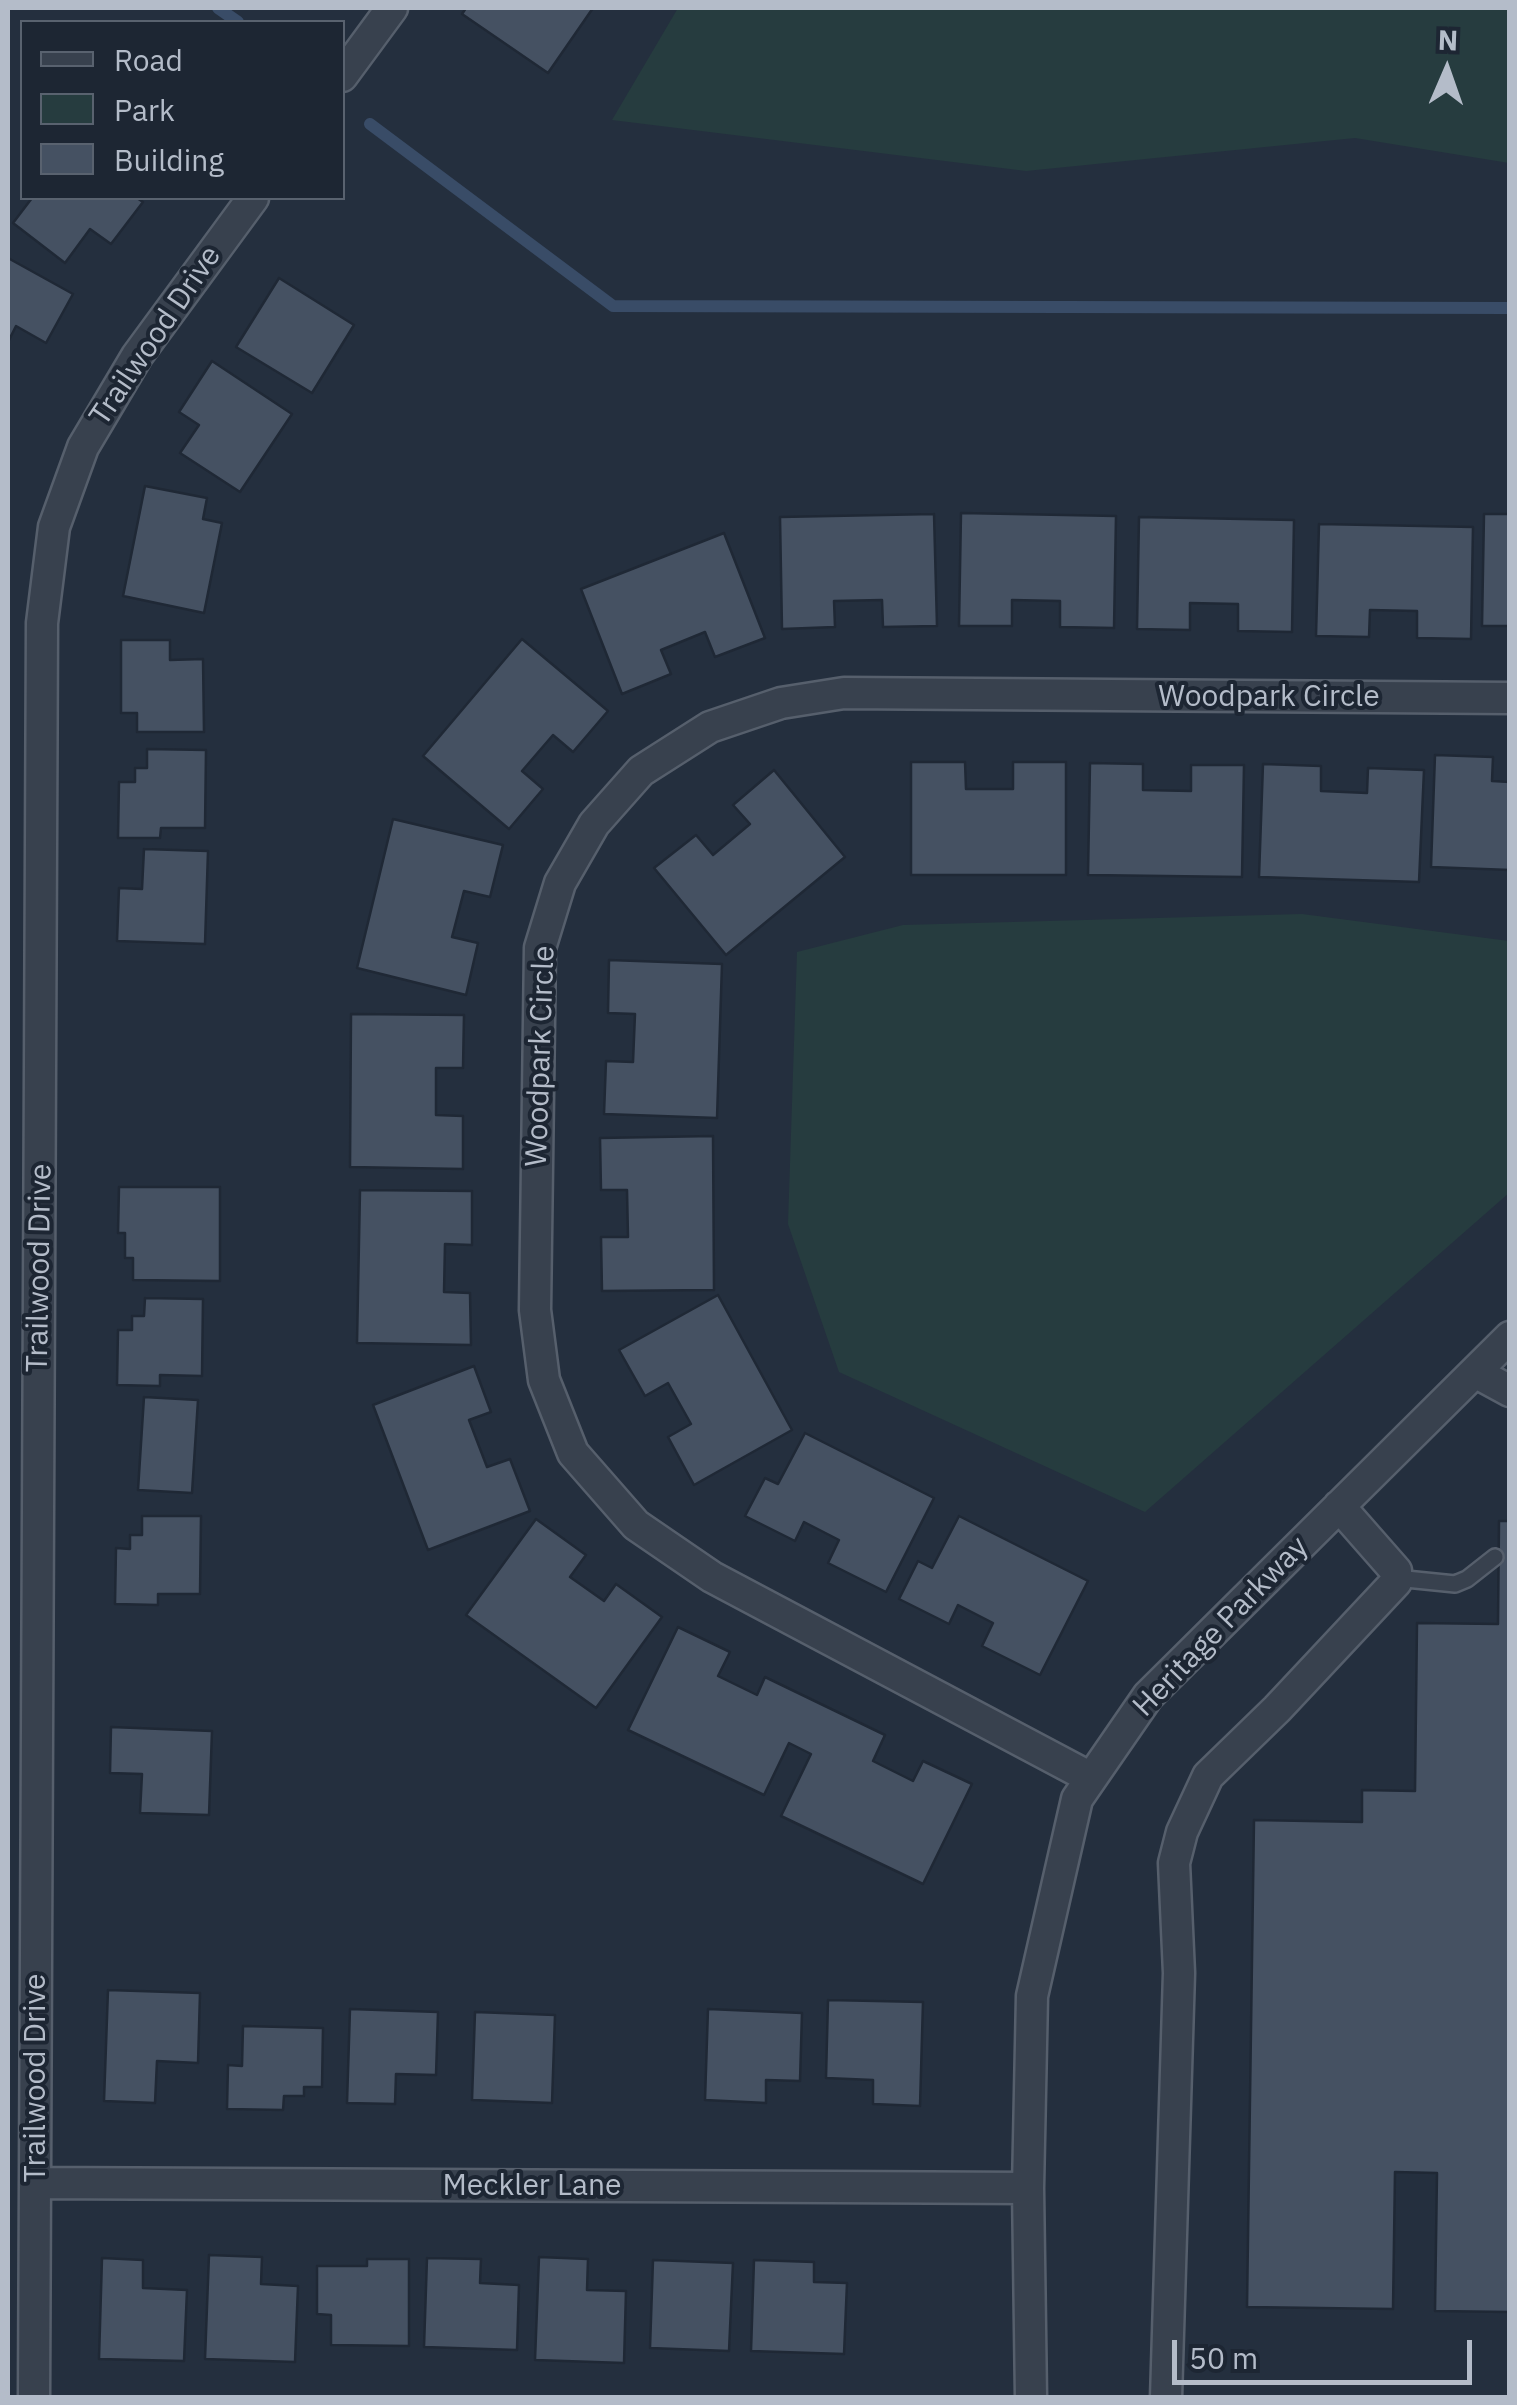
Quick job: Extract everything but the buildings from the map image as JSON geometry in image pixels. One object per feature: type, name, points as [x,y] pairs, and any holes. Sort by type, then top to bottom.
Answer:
[{"type":"street","points":[[345,72],[392,8]]},
{"type":"street","name":"Trailwood Drive","points":[[34,2398],[42,623],[54,527],[83,447],[137,356],[252,200]]},
{"type":"street","name":"Woodpark Circle","points":[[1091,1778],[712,1577],[636,1525],[573,1453],[544,1380],[535,1310],[540,948],[560,883],[594,824],[641,771],[710,727],[781,703],[844,694],[1510,698]]},
{"type":"street","name":"Heritage Parkway","points":[[1031,2398],[1028,2188],[1032,1996],[1077,1799],[1148,1696],[1510,1338]]},
{"type":"street","points":[[1475,1372],[1510,1392]]},
{"type":"street","points":[[1166,2398],[1179,1974],[1174,1863],[1182,1832],[1208,1776],[1277,1709],[1396,1578],[1396,1571],[1339,1506]]},
{"type":"street","name":"Meckler Lane","points":[[36,2184],[1028,2188]]},
{"type":"lane","points":[[1396,1578],[1455,1584],[1496,1557]]},
{"type":"green space","points":[[678,8],[1509,8],[1509,163],[1355,138],[1026,171],[612,120]]},
{"type":"green space","points":[[1302,914],[1509,941],[1509,1193],[1145,1512],[839,1372],[788,1224],[797,952],[903,925]]},
{"type":"waterway","points":[[218,8],[235,20]]},
{"type":"waterway","points":[[370,124],[613,306],[1510,308]]}]
